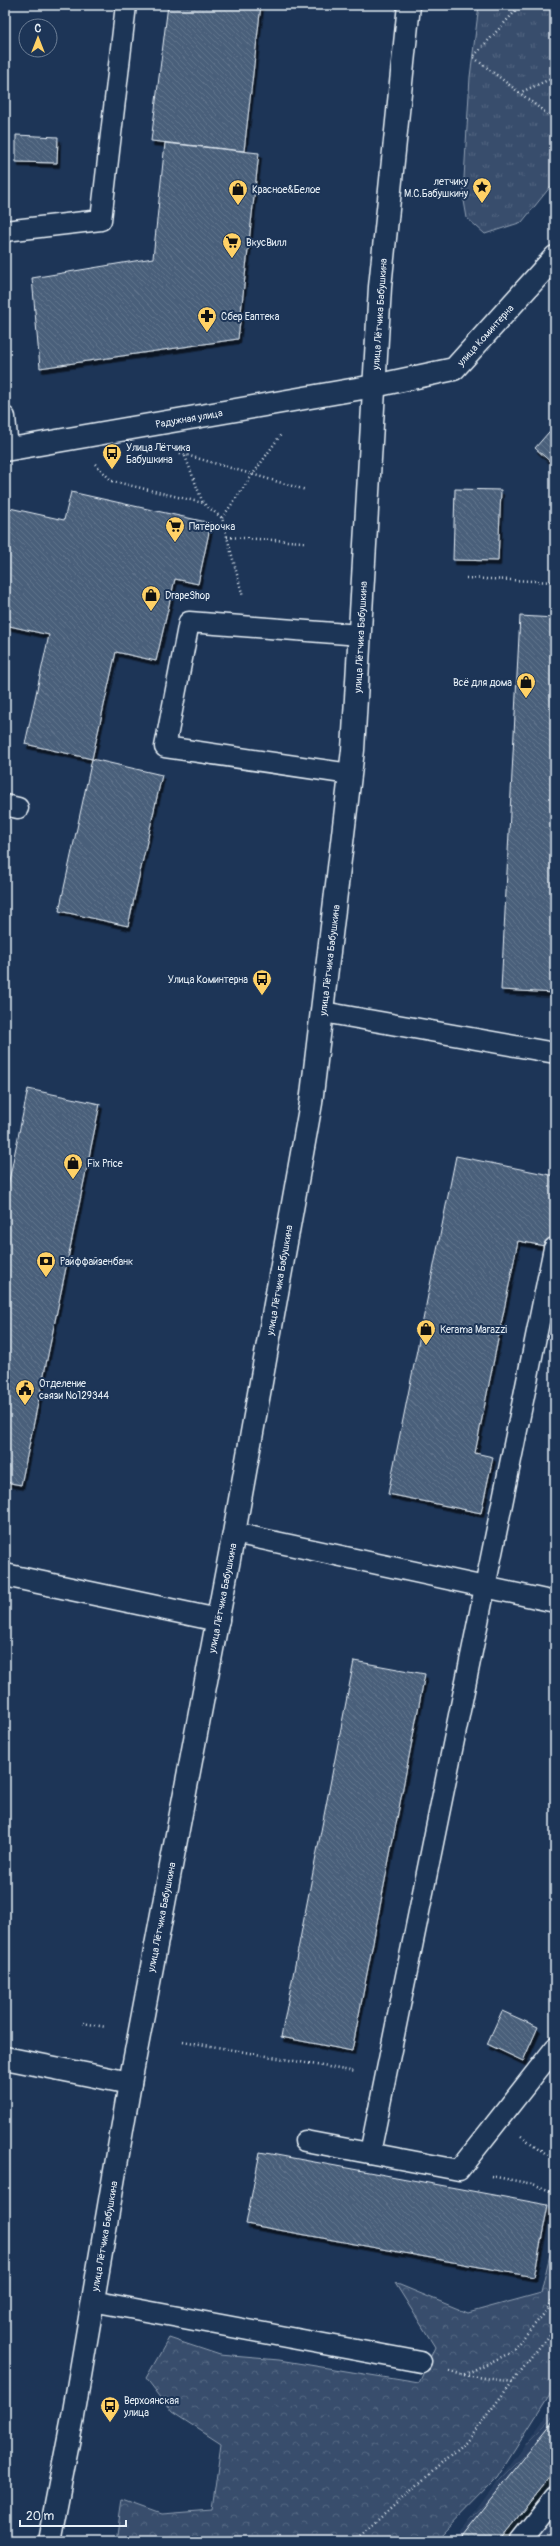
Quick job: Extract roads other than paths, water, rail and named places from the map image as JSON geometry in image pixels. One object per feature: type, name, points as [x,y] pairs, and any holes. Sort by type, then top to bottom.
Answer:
[{"type":"main road","name":"улица Лётчика Бабушкина","points":[[49,2541],[130,2082],[218,1620],[311,1103],[323,1012],[350,774],[360,635],[381,279],[409,5]]},
{"type":"main road","name":"улица Коминтерна","points":[[374,386],[454,370],[555,257]]},
{"type":"main road","name":"Радужная улица","points":[[7,450],[374,386]]},
{"type":"main road","points":[[5,1575],[218,1620]]},
{"type":"main road","points":[[5,2058],[130,2082]]},
{"type":"lane","points":[[5,232],[101,220],[126,5]]},
{"type":"lane","points":[[5,417],[7,450]]},
{"type":"lane","points":[[350,774],[165,747],[189,622],[360,635]]},
{"type":"lane","points":[[323,1012],[555,1053]]},
{"type":"lane","points":[[370,2153],[384,2077],[485,1587],[551,1282],[554,1248]]},
{"type":"lane","points":[[234,1533],[555,1602]]},
{"type":"lane","points":[[305,2141],[459,2170],[555,2048]]},
{"type":"lane","points":[[92,2301],[420,2362]]},
{"type":"lane","points":[[520,2541],[555,2497]]},
{"type":"place","name":"летчику М.С.Бабушкину","points":[[482,204]]},
{"type":"place","name":"Красное&Белое","points":[[238,206]]},
{"type":"place","name":"ВкусВилл","points":[[232,259]]},
{"type":"place","name":"Сбер Еаптека","points":[[207,333]]},
{"type":"place","name":"Улица Лётчика Бабушкина","points":[[112,470]]},
{"type":"place","name":"Пятёрочка","points":[[175,543]]},
{"type":"place","name":"DrapeShop","points":[[151,612]]},
{"type":"place","name":"Всё для дома","points":[[526,699]]},
{"type":"place","name":"Улица Коминтерна","points":[[262,996]]},
{"type":"place","name":"Fix Price","points":[[73,1180]]},
{"type":"place","name":"Райффайзенбанк","points":[[46,1278]]},
{"type":"place","name":"Kerama Marazzi","points":[[426,1346]]},
{"type":"place","name":"Отделение связи №129344","points":[[25,1406]]},
{"type":"place","name":"Верхоянская улица","points":[[110,2423]]}]
